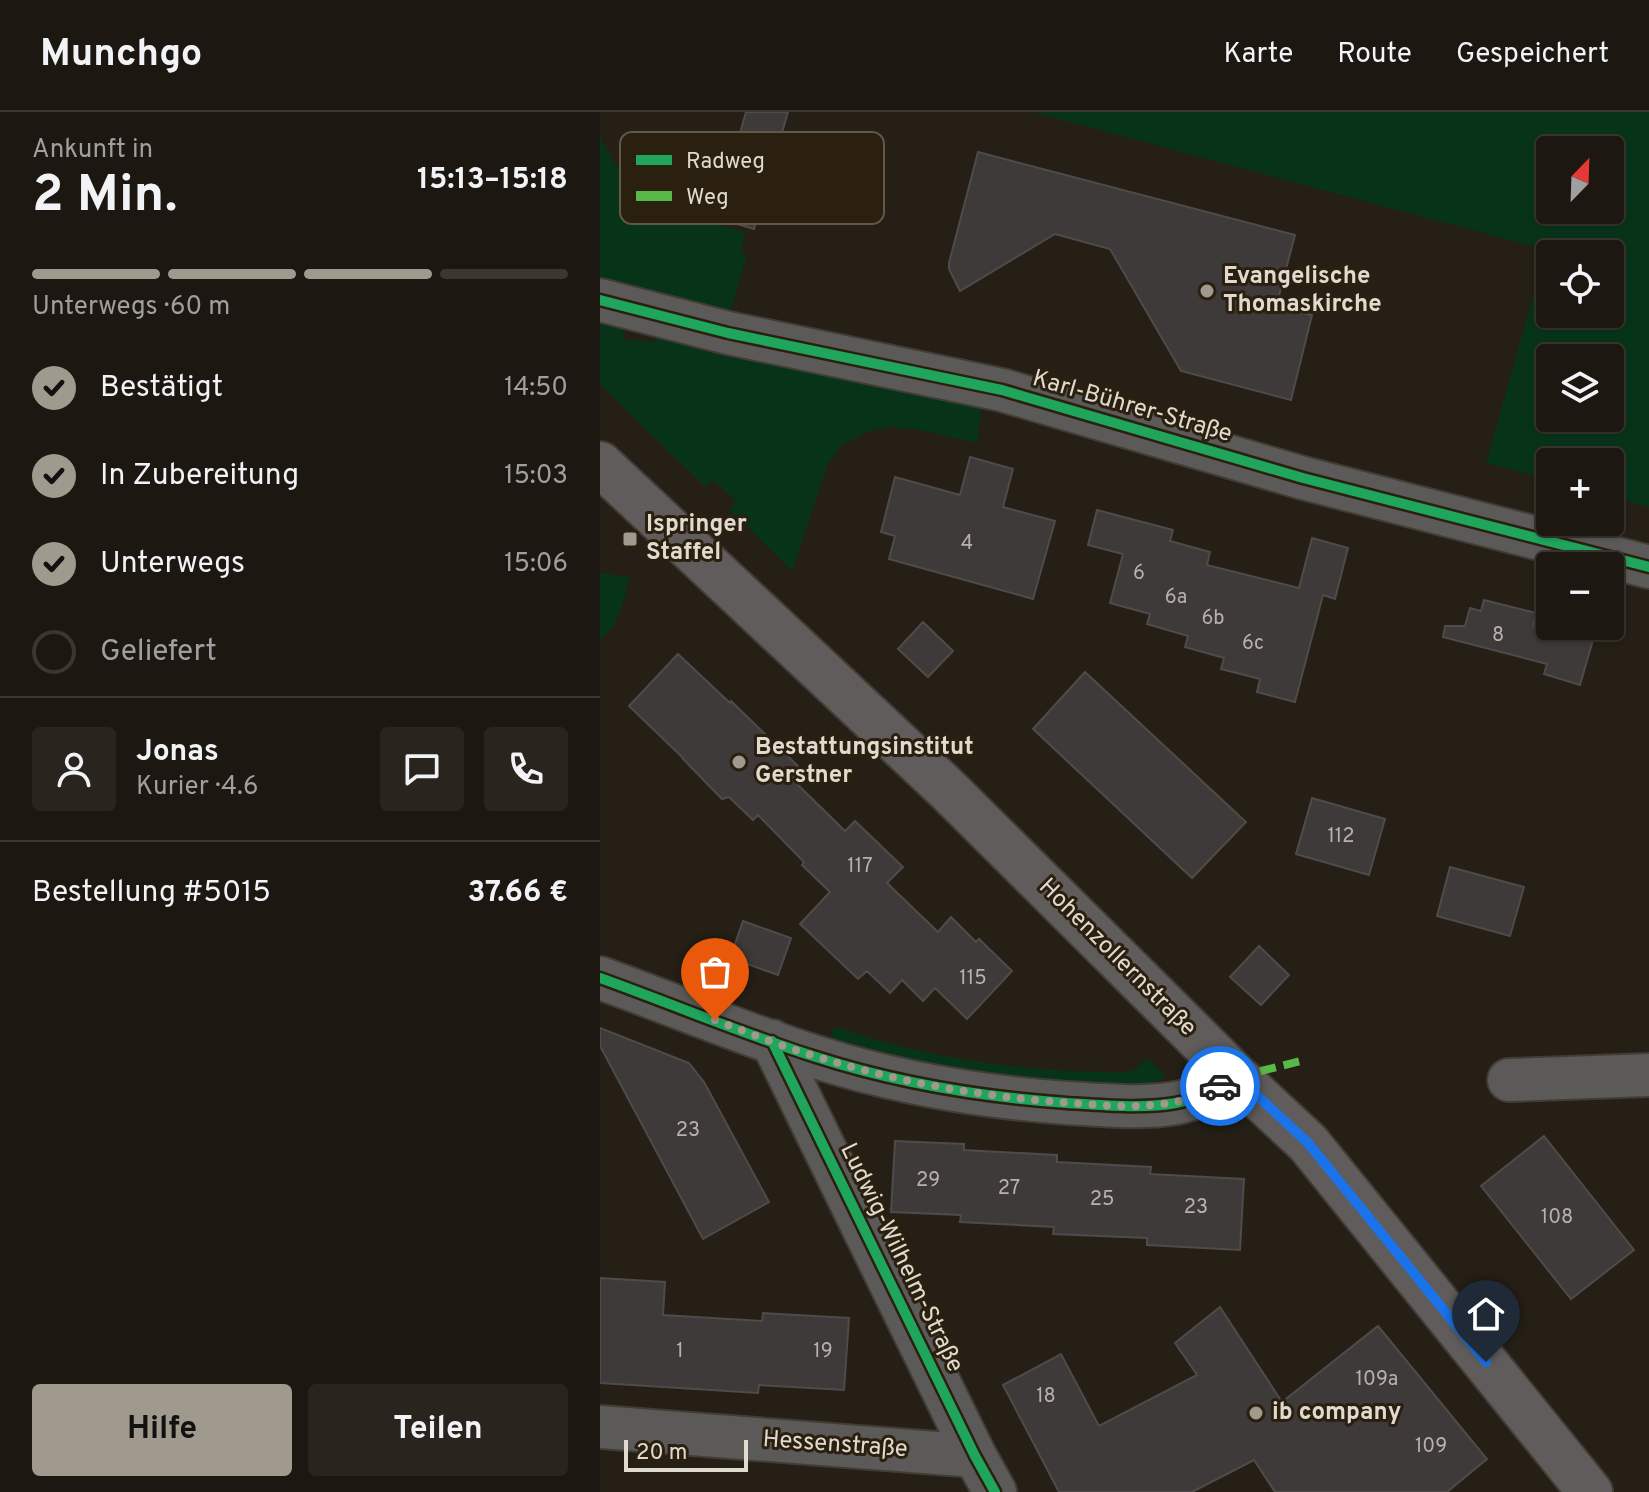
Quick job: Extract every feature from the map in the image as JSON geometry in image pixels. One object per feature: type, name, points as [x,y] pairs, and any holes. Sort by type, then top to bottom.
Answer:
[{"type":"main road","name":"Hohenzollernstraße","points":[[600,464],[947,789],[1237,1077],[1308,1143],[1590,1492]]},
{"type":"street","name":"Karl-Bührer-Straße","points":[[600,300],[728,333],[1002,390],[1303,478],[1649,567]]},
{"type":"street","points":[[600,978],[845,1065],[917,1083],[1031,1101],[1098,1105],[1175,1104],[1208,1093],[1237,1077]]},
{"type":"street","name":"Ludwig-Wilhelm-Straße","points":[[772,1041],[985,1474]]},
{"type":"street","points":[[1509,1080],[1649,1075]]},
{"type":"street","name":"Hessenstraße","points":[[600,1427],[985,1474]]},
{"type":"green space","points":[[1033,112],[1649,112],[1649,507],[1624,501],[1624,448],[1536,448],[1536,476],[1486,463],[1536,286],[1536,328],[1624,328],[1624,240],[1536,240],[1536,247]]},
{"type":"green space","points":[[600,136],[620,168],[620,224],[717,224],[746,233],[740,252],[747,254],[729,313],[600,287]]},
{"type":"green space","points":[[600,322],[623,325],[623,339],[654,342],[656,331],[982,406],[977,443],[892,427],[865,432],[841,446],[827,465],[792,571],[729,509],[736,501],[713,480],[705,487],[600,384]]},
{"type":"green space","points":[[600,573],[630,577],[614,626],[600,640]]},
{"type":"green space","points":[[836,1027],[941,1055],[1051,1070],[1124,1072],[1136,1069],[1147,1058],[1166,1076],[1147,1084],[1122,1085],[982,1071],[922,1061],[830,1039]]},
{"type":"building","points":[[746,112],[788,112],[782,132],[740,132]]},
{"type":"building","name":"Evangelische Thomaskirche","points":[[978,152],[1295,235],[1276,307],[1312,315],[1291,400],[1181,371],[1110,249],[1055,234],[960,291],[949,263]]},
{"type":"building","points":[[737,224],[755,224],[754,229]]},
{"type":"building","points":[[970,457],[1013,469],[1003,507],[1055,521],[1033,599],[889,559],[895,536],[881,532],[895,477],[960,495]]},
{"type":"building","points":[[1097,510],[1173,530],[1170,541],[1210,552],[1207,565],[1299,588],[1312,538],[1348,548],[1335,599],[1323,595],[1295,702],[1257,692],[1260,679],[1221,669],[1224,658],[1185,647],[1188,636],[1147,624],[1150,614],[1110,603],[1123,554],[1088,545]]},
{"type":"building","points":[[1484,600],[1536,613],[1533,626],[1536,626],[1536,640],[1593,640],[1580,685],[1544,674],[1547,664],[1443,637],[1445,626],[1465,626],[1470,608],[1481,611]]},
{"type":"building","points":[[923,622],[953,651],[928,677],[898,649]]},
{"type":"building","points":[[678,654],[802,770],[792,779],[845,831],[855,821],[903,867],[887,883],[938,932],[951,917],[1012,971],[967,1019],[935,988],[923,1001],[902,980],[890,993],[867,971],[858,979],[800,924],[830,892],[758,815],[753,820],[729,797],[722,799],[629,706]]},
{"type":"building","points":[[1085,672],[1246,822],[1192,878],[1033,729]]},
{"type":"building","points":[[1312,798],[1385,819],[1369,875],[1296,854]]},
{"type":"building","points":[[1450,867],[1524,887],[1510,936],[1437,916]]},
{"type":"building","points":[[743,921],[791,938],[778,975],[730,958]]},
{"type":"building","points":[[1259,946],[1289,975],[1261,1005],[1230,977]]},
{"type":"building","points":[[600,1028],[689,1063],[704,1082],[769,1202],[703,1239],[600,1046]]},
{"type":"building","points":[[1544,1136],[1634,1250],[1571,1299],[1481,1186]]},
{"type":"building","points":[[895,1141],[964,1144],[964,1150],[1057,1155],[1057,1162],[1151,1167],[1150,1174],[1244,1179],[1240,1250],[1147,1245],[1147,1238],[1053,1234],[1054,1227],[960,1222],[961,1215],[891,1212]]},
{"type":"building","points":[[600,1278],[665,1282],[663,1315],[762,1321],[763,1313],[849,1318],[844,1390],[759,1385],[758,1393],[600,1383]]},
{"type":"building","points":[[1220,1307],[1282,1402],[1378,1326],[1487,1459],[1447,1492],[1275,1492],[1254,1460],[1192,1492],[1059,1492],[1003,1385],[1061,1354],[1099,1426],[1197,1375],[1175,1343]]},
{"type":"marked path","points":[[1237,1077],[1301,1061]]},
{"type":"cycle path","points":[[600,300],[728,333],[1002,390],[1303,478],[1649,567]]},
{"type":"cycle path","points":[[600,978],[816,1057],[877,1074],[972,1093],[1067,1103],[1150,1106],[1192,1099],[1237,1077]]},
{"type":"cycle path","points":[[772,1041],[995,1492]]},
{"type":"way so far","points":[[715,1020],[816,1057],[860,1069],[917,1083],[1031,1101],[1098,1105],[1175,1104],[1194,1099],[1220,1086]]},
{"type":"place","name":"Evangelische Thomaskirche","points":[[1207,291]]},
{"type":"place","name":"Ispringer Staffel","points":[[630,539]]},
{"type":"place","name":"Bestattungsinstitut Gerstner","points":[[739,762]]},
{"type":"place","name":"ib company","points":[[1256,1413]]},
{"type":"route","points":[[1220,1086],[1237,1077],[1308,1143],[1486,1362]]}]
